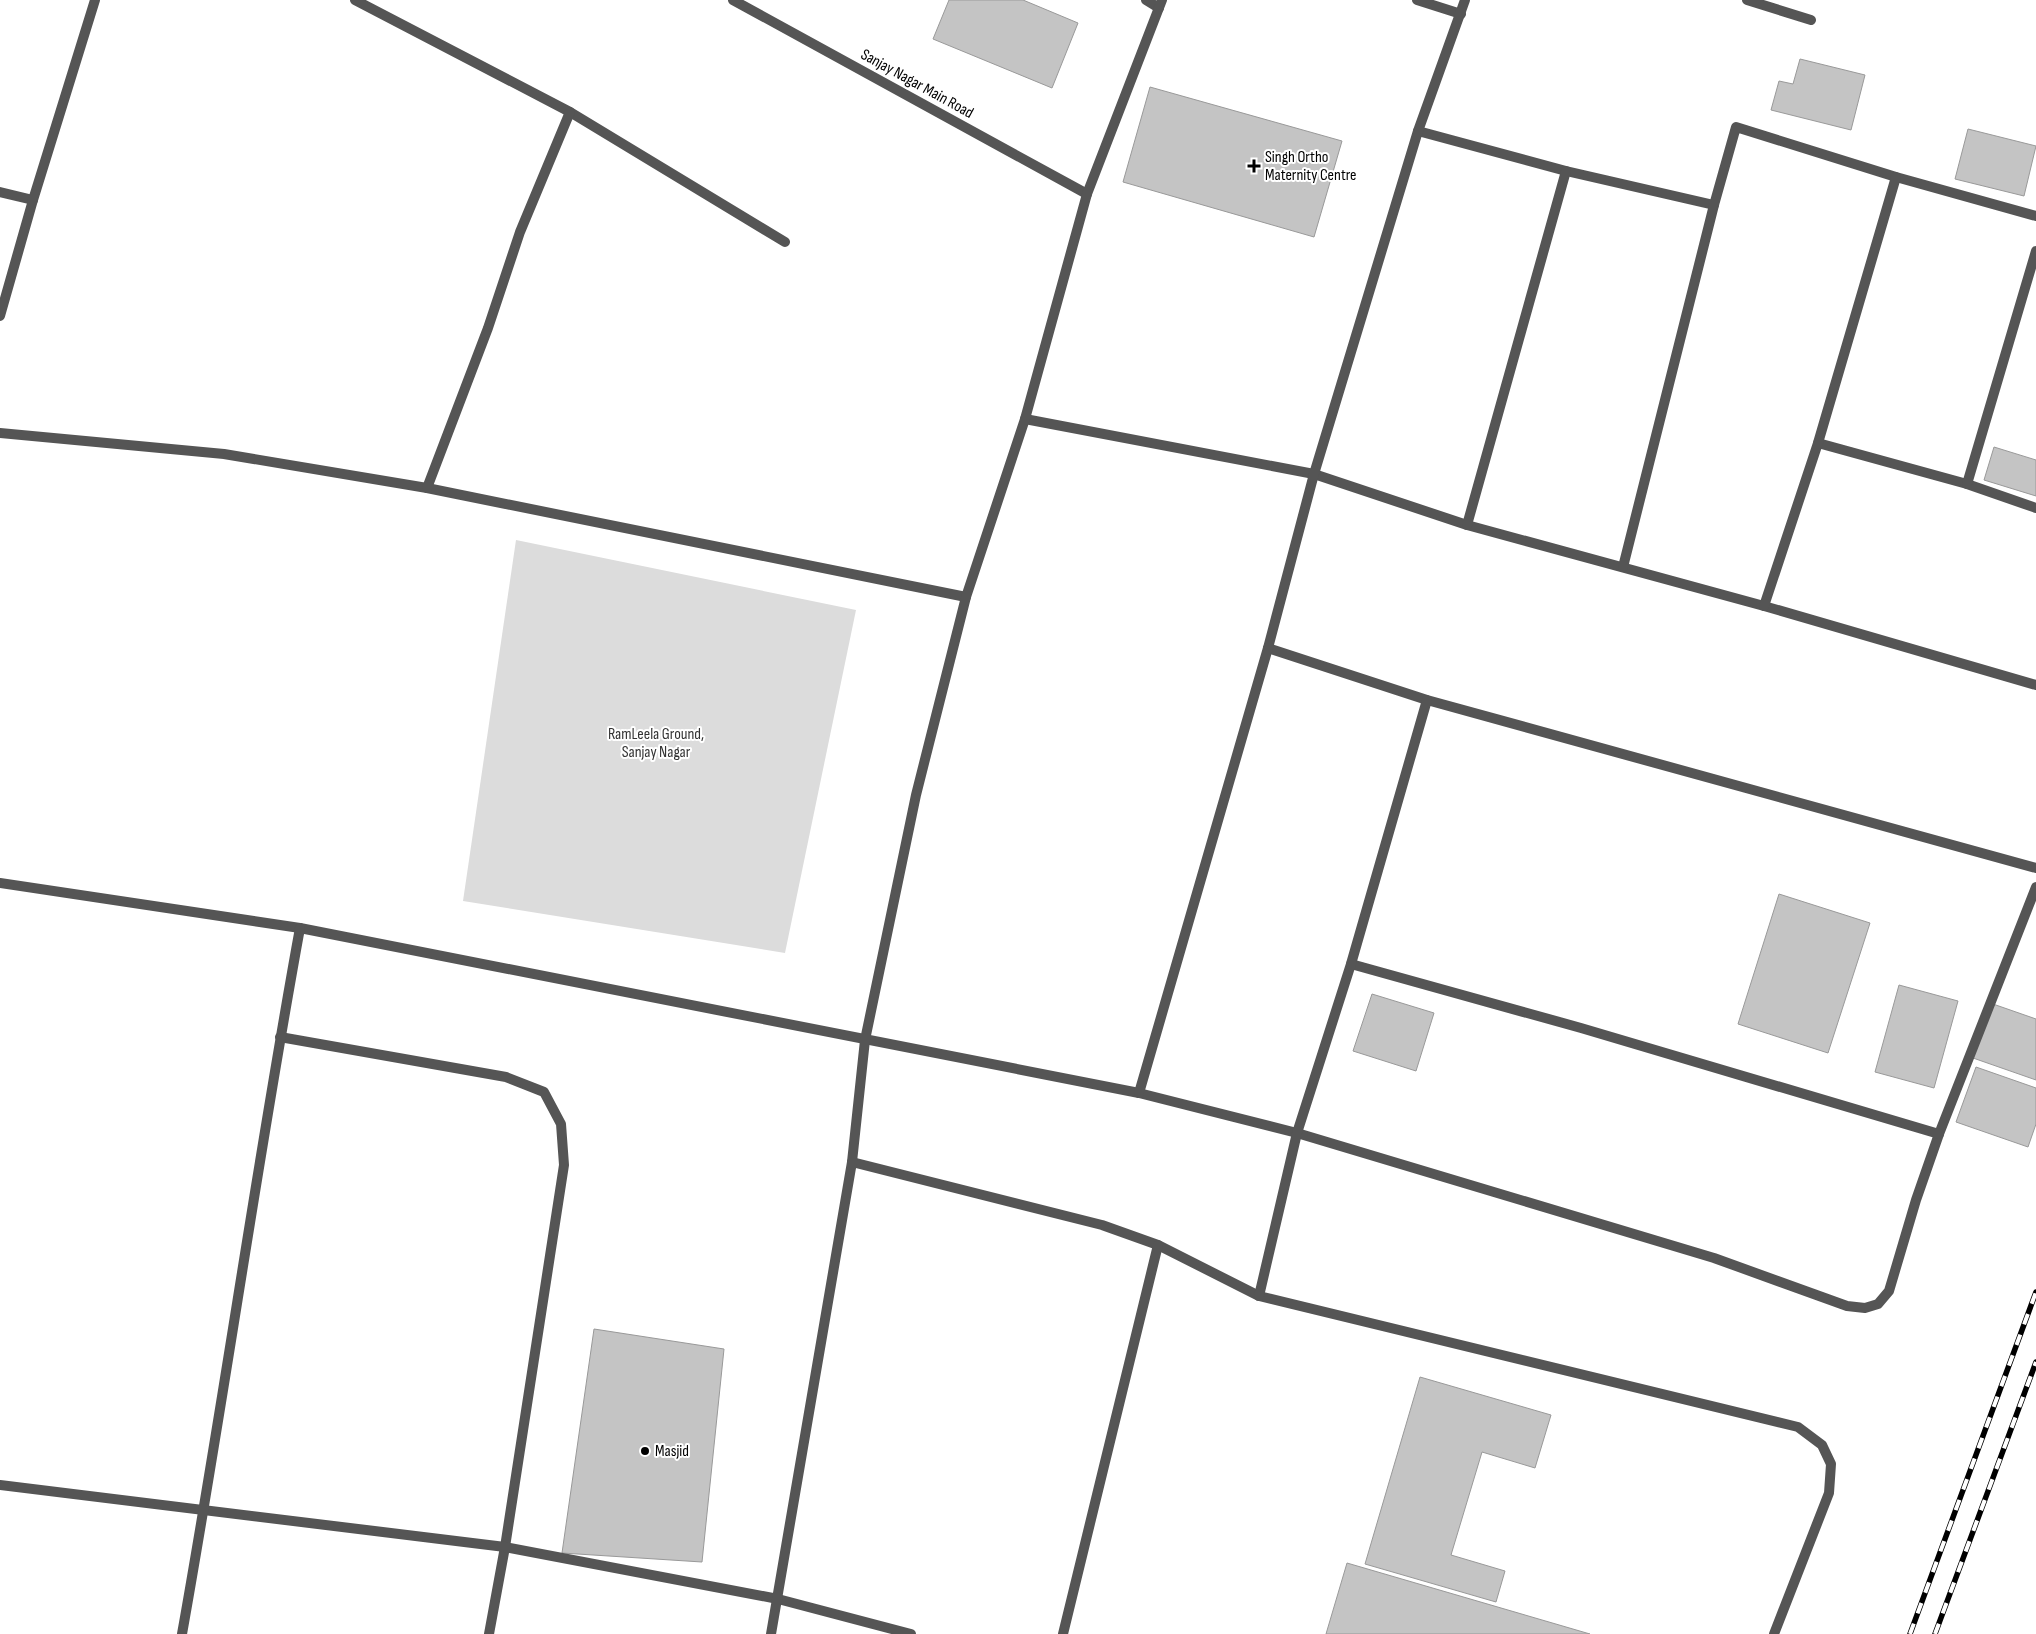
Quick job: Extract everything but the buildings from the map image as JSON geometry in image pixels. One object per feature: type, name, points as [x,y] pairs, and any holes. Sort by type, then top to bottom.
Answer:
[{"type":"street","points":[[0,316],[33,200],[95,0]]},
{"type":"street","points":[[355,0],[570,112],[785,242]]},
{"type":"street","name":"Sanjay Nagar Main Road","points":[[733,0],[1087,194]]},
{"type":"street","points":[[771,1634],[852,1162],[865,1040],[916,795],[966,597],[1025,419],[1087,194],[1161,4],[1146,0]]},
{"type":"street","points":[[1417,0],[1461,14]]},
{"type":"street","points":[[1139,1093],[1268,648],[1314,474],[1418,131],[1465,0]]},
{"type":"street","points":[[1747,0],[1811,20]]},
{"type":"street","points":[[427,488],[488,328],[520,232],[570,112]]},
{"type":"street","points":[[1623,567],[1714,205],[1736,127],[1896,177],[2036,216]]},
{"type":"street","points":[[1418,131],[1566,171],[1714,205]]},
{"type":"street","points":[[1467,525],[1566,171]]},
{"type":"street","points":[[1764,606],[1818,443],[1896,177]]},
{"type":"street","points":[[0,192],[33,200]]},
{"type":"street","points":[[1967,484],[2036,252]]},
{"type":"street","points":[[1025,419],[1314,474],[1467,525],[1764,606],[2036,686]]},
{"type":"street","points":[[0,433],[224,454],[427,488],[966,597]]},
{"type":"street","points":[[1818,443],[1967,484],[2036,508]]},
{"type":"street","points":[[1268,648],[1427,700],[2036,868]]},
{"type":"street","points":[[1259,1296],[1297,1133],[1351,964],[1427,700]]},
{"type":"street","points":[[0,883],[300,928],[1139,1093],[1297,1133],[1714,1258],[1847,1306],[1865,1308],[1878,1304],[1889,1291],[1938,1134],[2036,887]]},
{"type":"street","points":[[182,1634],[204,1511],[280,1037],[300,928]]},
{"type":"street","points":[[1351,964],[1580,1028],[1938,1134]]},
{"type":"street","points":[[280,1037],[506,1077],[544,1092],[561,1124],[564,1165],[505,1547],[489,1634]]},
{"type":"street","points":[[852,1162],[1102,1225],[1158,1245],[1259,1296],[1798,1427],[1822,1445],[1832,1464],[1829,1493],[1774,1634]]},
{"type":"street","points":[[1064,1634],[1158,1245]]},
{"type":"street","points":[[0,1485],[505,1547],[778,1599],[911,1634]]},
{"type":"green space","name":"RamLeela Ground, Sanjay Nagar","points":[[516,540],[856,610],[785,953],[463,901]]},
{"type":"railway","points":[[1910,1634],[2036,1292]]},
{"type":"railway","points":[[1935,1634],[2036,1362]]},
{"type":"place","name":"Singh Ortho Maternity Centre","points":[[1254,166]]},
{"type":"place","name":"Masjid","points":[[645,1451]]}]
